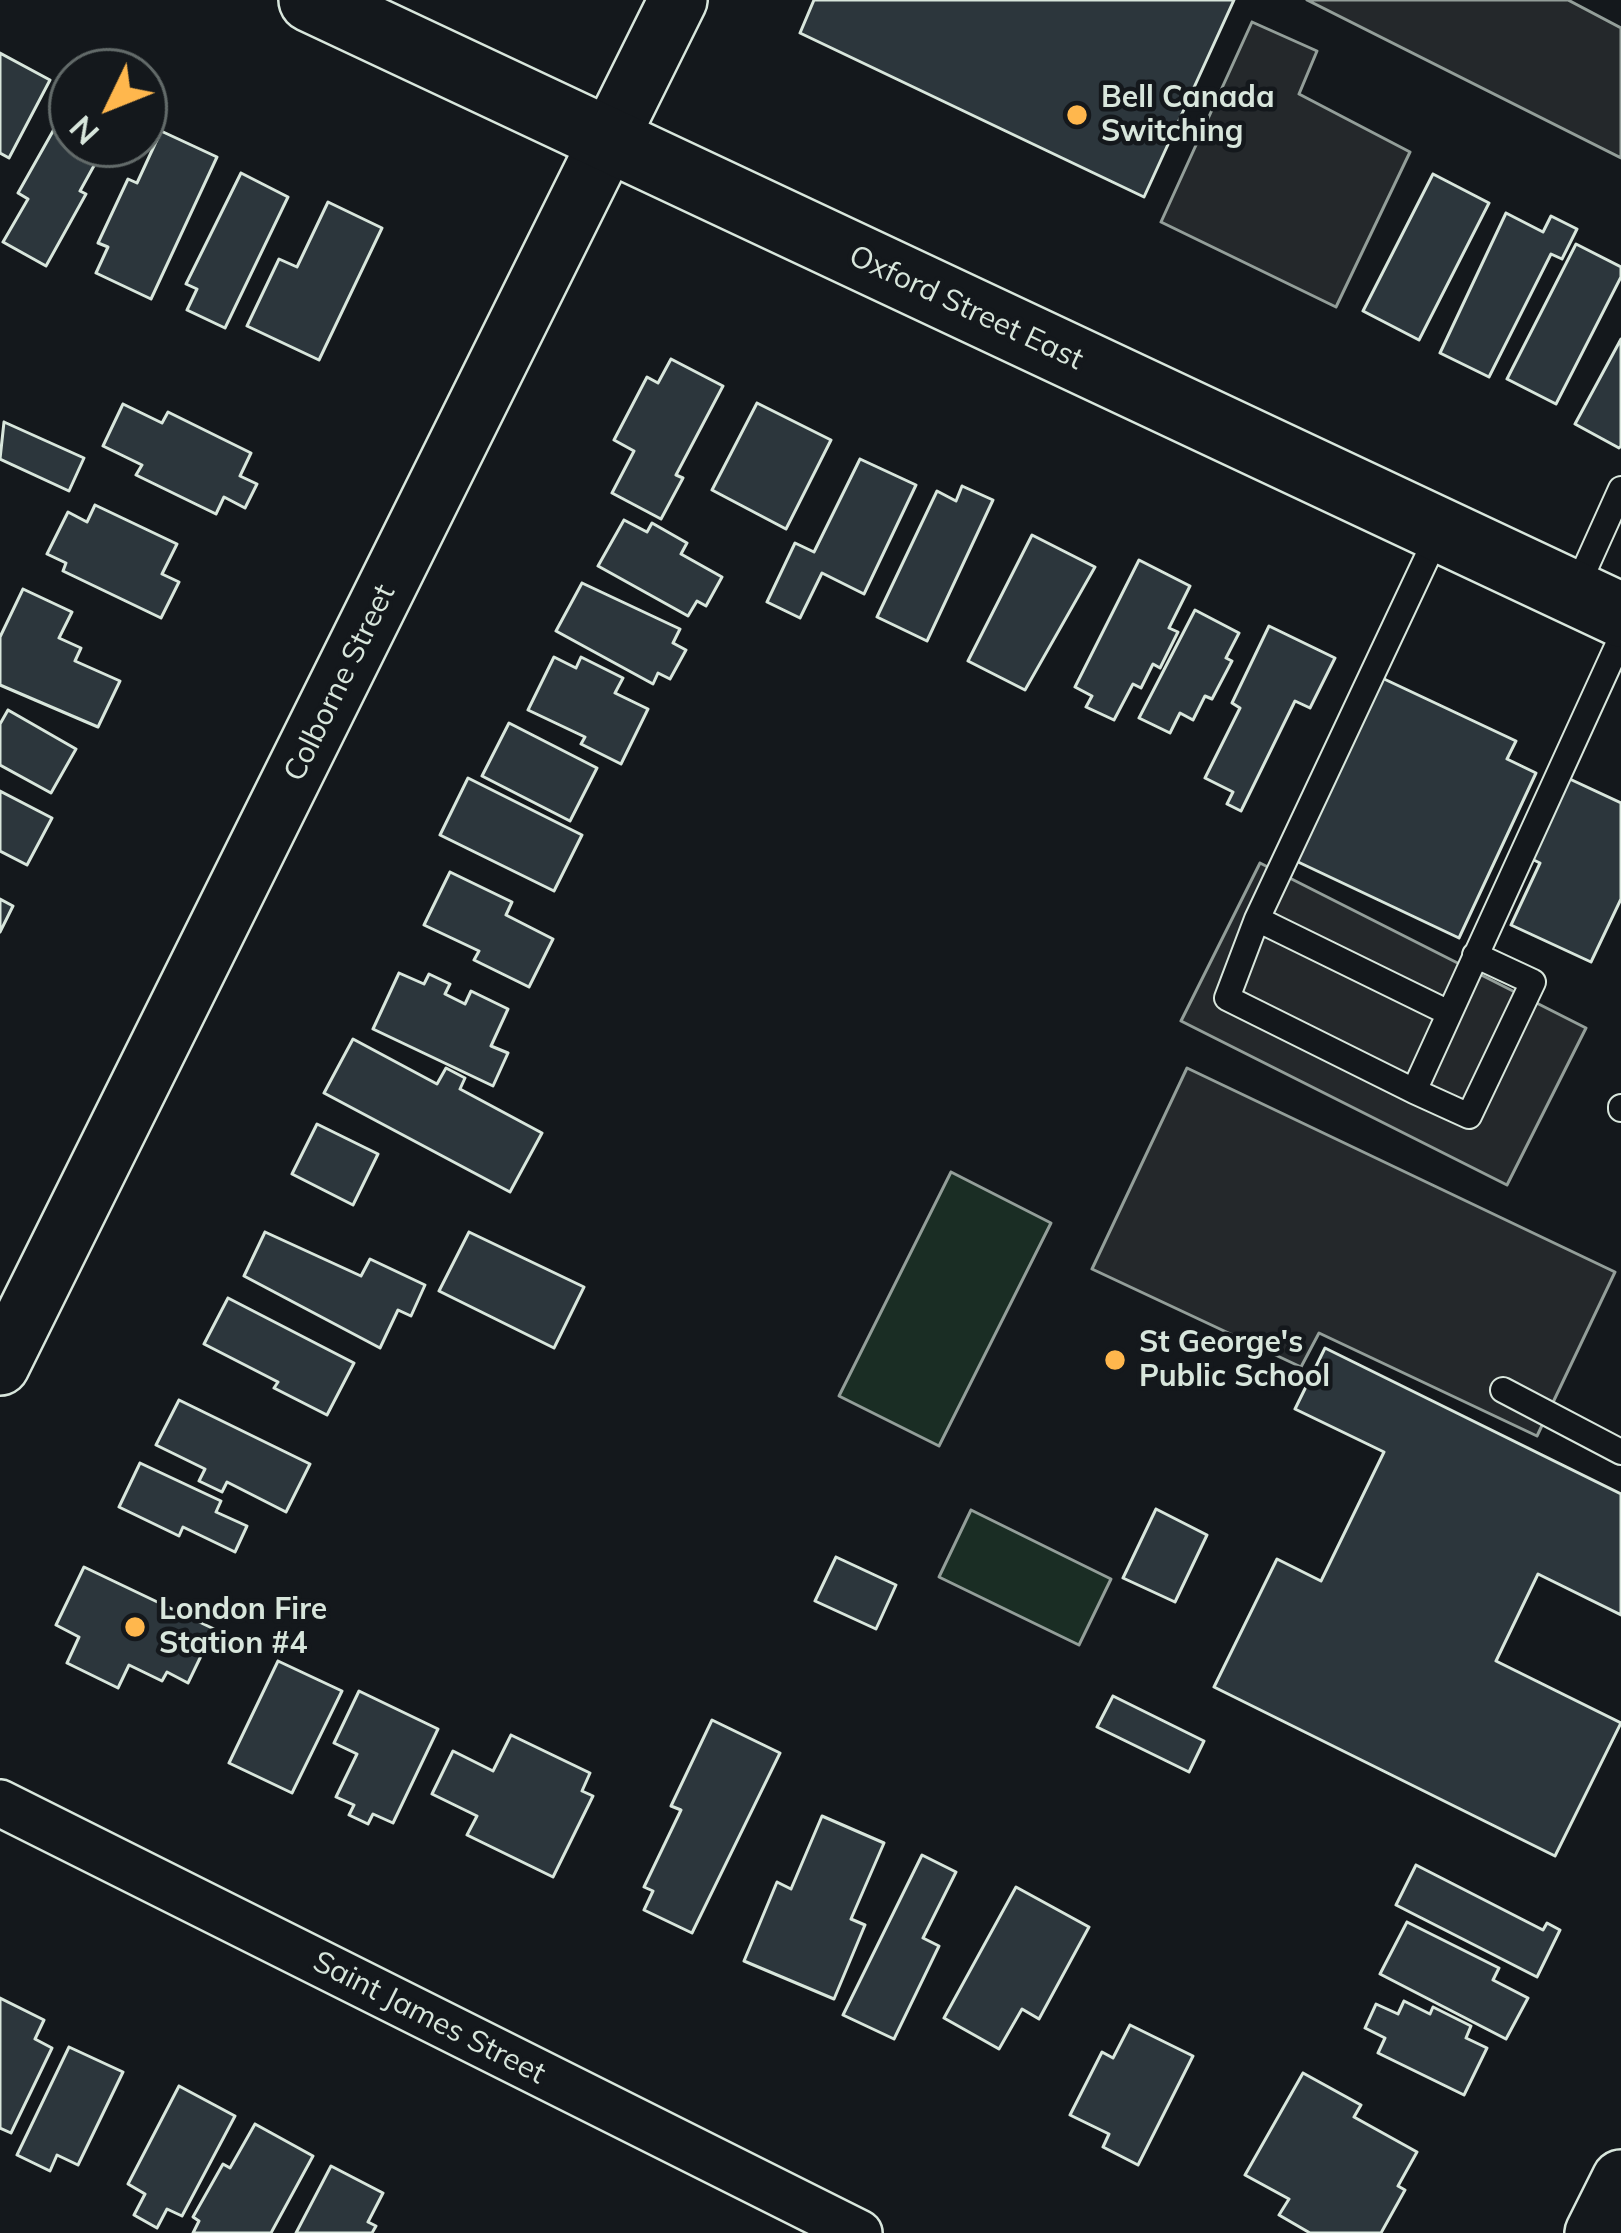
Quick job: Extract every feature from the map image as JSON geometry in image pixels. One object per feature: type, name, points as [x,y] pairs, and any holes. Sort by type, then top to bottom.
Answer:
[{"type":"main road","name":"Oxford Street East","points":[[311,0],[1598,604]]},
{"type":"street","name":"Colborne Street","points":[[0,1366],[678,0]]},
{"type":"street","name":"Saint James Street","points":[[0,1803],[859,2233]]},
{"type":"street","points":[[1594,2233],[1621,2179]]},
{"type":"lane","points":[[1598,604],[1621,489]]},
{"type":"lane","points":[[1440,530],[1257,919],[1227,998],[1469,1116],[1533,982],[1475,956]]},
{"type":"lane","points":[[1414,1091],[1621,638]]},
{"type":"lane","points":[[1257,919],[1449,1013]]},
{"type":"lane","points":[[1502,1390],[1621,1452]]},
{"type":"green space","points":[[951,1172],[1051,1223],[939,1446],[839,1396]]},
{"type":"green space","points":[[971,1510],[1111,1579],[1079,1645],[939,1577]]},
{"type":"shaded area","points":[[1307,0],[1568,0],[1621,28],[1621,158]]},
{"type":"shaded area","points":[[1252,22],[1317,51],[1299,94],[1410,152],[1336,307],[1161,222]]},
{"type":"shaded area","points":[[1260,863],[1586,1028],[1507,1185],[1181,1021]]},
{"type":"shaded area","points":[[1187,1068],[1615,1272],[1537,1436],[1319,1333],[1301,1367],[1092,1269]]},
{"type":"building","name":"Bell Canada Switching","points":[[814,0],[1234,0],[1144,197],[800,33]]},
{"type":"building","points":[[0,53],[48,79],[48,84],[9,158],[0,153]]},
{"type":"building","points":[[168,134],[217,157],[151,299],[96,273],[108,247],[98,243],[128,179],[137,183],[144,168],[168,168]]},
{"type":"building","points":[[48,140],[48,168],[93,168],[80,191],[86,194],[46,266],[3,242],[28,199],[18,193]]},
{"type":"building","points":[[241,173],[288,197],[225,328],[187,310],[197,289],[186,284]]},
{"type":"building","points":[[1433,174],[1489,203],[1419,340],[1363,311]]},
{"type":"building","points":[[328,202],[382,228],[319,360],[247,326],[279,259],[297,267]]},
{"type":"building","points":[[1506,213],[1543,232],[1551,216],[1577,229],[1562,259],[1551,254],[1489,377],[1440,353]]},
{"type":"building","points":[[1576,244],[1621,267],[1621,277],[1556,404],[1507,379]]},
{"type":"building","points":[[1621,339],[1621,446],[1619,448],[1575,424]]},
{"type":"building","points":[[671,359],[723,386],[676,475],[683,478],[661,519],[612,493],[634,451],[614,440],[647,377],[658,383]]},
{"type":"building","points":[[757,403],[831,440],[786,529],[712,490]]},
{"type":"building","points":[[123,404],[162,423],[168,412],[251,453],[240,476],[257,484],[245,508],[224,497],[216,514],[136,475],[142,465],[103,446]]},
{"type":"building","points":[[4,422],[84,458],[69,491],[0,459]]},
{"type":"building","points":[[860,459],[916,485],[864,594],[822,573],[800,618],[767,602],[795,543],[814,552]]},
{"type":"building","points":[[962,486],[993,500],[927,641],[877,617],[937,491],[956,501]]},
{"type":"building","points":[[95,505],[177,544],[162,574],[179,582],[161,618],[63,571],[66,563],[47,554],[68,512],[87,522]]},
{"type":"building","points":[[624,520],[647,532],[652,523],[687,543],[681,554],[722,577],[706,606],[697,601],[688,616],[598,566]]},
{"type":"building","points":[[1032,535],[1095,567],[1025,690],[968,661]]},
{"type":"building","points":[[1139,560],[1190,586],[1169,628],[1178,632],[1160,668],[1153,664],[1141,688],[1133,684],[1114,720],[1086,707],[1092,696],[1075,687]]},
{"type":"building","points":[[582,583],[680,629],[673,643],[686,650],[670,679],[658,673],[653,684],[556,631]]},
{"type":"building","points":[[23,589],[72,612],[59,638],[81,648],[75,661],[120,681],[98,727],[0,685],[0,637]]},
{"type":"building","points":[[1195,610],[1239,633],[1226,658],[1232,661],[1212,699],[1205,696],[1193,720],[1180,713],[1170,733],[1139,718]]},
{"type":"building","points":[[1269,626],[1335,658],[1310,708],[1295,701],[1241,811],[1227,804],[1233,792],[1205,778],[1240,708],[1232,703]]},
{"type":"building","points":[[554,657],[576,668],[581,657],[623,678],[615,693],[648,709],[621,764],[581,744],[585,737],[528,710]]},
{"type":"building","points":[[1382,678],[1516,741],[1507,759],[1536,773],[1459,938],[1296,861]]},
{"type":"building","points":[[8,710],[76,749],[51,793],[0,765],[0,724]]},
{"type":"building","points":[[509,723],[597,768],[570,821],[482,776]]},
{"type":"building","points":[[1559,774],[1621,803],[1621,899],[1591,962],[1511,925],[1540,863],[1521,854]]},
{"type":"building","points":[[468,778],[582,835],[554,891],[440,835]]},
{"type":"building","points":[[0,791],[52,818],[27,865],[0,851]]},
{"type":"building","points":[[450,872],[512,902],[506,915],[553,939],[529,987],[474,960],[479,951],[424,925]]},
{"type":"building","points":[[0,899],[13,906],[0,932]]},
{"type":"building","points":[[399,973],[424,984],[429,974],[450,984],[445,994],[465,1004],[471,991],[508,1009],[491,1046],[508,1053],[493,1086],[373,1029]]},
{"type":"building","points":[[353,1039],[437,1084],[446,1068],[465,1078],[460,1089],[542,1133],[510,1192],[324,1093]]},
{"type":"building","points":[[317,1124],[378,1154],[353,1205],[292,1174]]},
{"type":"building","points":[[265,1232],[361,1276],[370,1259],[425,1285],[411,1316],[398,1310],[380,1348],[244,1276]]},
{"type":"building","points":[[469,1232],[584,1287],[554,1348],[439,1291]]},
{"type":"building","points":[[228,1298],[354,1363],[327,1415],[274,1388],[278,1382],[204,1344]]},
{"type":"building","points":[[1325,1348],[1621,1494],[1621,1615],[1538,1574],[1496,1661],[1621,1723],[1555,1856],[1214,1687],[1277,1559],[1321,1581],[1384,1452],[1295,1409]]},
{"type":"building","points":[[179,1400],[310,1464],[286,1512],[227,1482],[222,1492],[199,1481],[205,1469],[156,1445]]},
{"type":"building","points":[[140,1463],[221,1501],[216,1512],[247,1526],[235,1552],[183,1527],[179,1536],[119,1507]]},
{"type":"building","points":[[1156,1509],[1207,1535],[1175,1602],[1123,1578]]},
{"type":"building","points":[[836,1557],[896,1585],[876,1629],[815,1601]]},
{"type":"building","name":"London Fire Station #4","points":[[84,1567],[214,1629],[188,1683],[167,1672],[162,1681],[129,1665],[118,1688],[67,1663],[79,1637],[56,1625]]},
{"type":"building","points":[[278,1661],[342,1691],[292,1793],[229,1763]]},
{"type":"building","points":[[359,1691],[438,1729],[393,1823],[373,1814],[368,1824],[349,1815],[354,1805],[336,1797],[357,1754],[334,1743]]},
{"type":"building","points":[[1113,1696],[1204,1741],[1189,1772],[1097,1727]]},
{"type":"building","points":[[712,1720],[780,1753],[692,1933],[644,1910],[653,1891],[644,1887],[681,1810],[671,1806]]},
{"type":"building","points":[[511,1735],[590,1773],[582,1791],[593,1796],[553,1877],[467,1835],[477,1816],[432,1794],[453,1751],[493,1771]]},
{"type":"building","points":[[822,1816],[884,1843],[851,1919],[865,1925],[834,1999],[744,1961],[777,1882],[791,1889]]},
{"type":"building","points":[[922,1855],[956,1872],[923,1938],[939,1946],[894,2039],[843,2015]]},
{"type":"building","points":[[1416,1865],[1543,1930],[1547,1923],[1560,1930],[1537,1977],[1396,1905]]},
{"type":"building","points":[[1016,1887],[1089,1927],[1039,2019],[1022,2009],[999,2049],[944,2018]]},
{"type":"building","points":[[1407,1922],[1499,1968],[1493,1980],[1528,1998],[1506,2039],[1380,1974]]},
{"type":"building","points":[[0,1998],[44,2020],[35,2039],[52,2048],[11,2133],[0,2128]]},
{"type":"building","points":[[1404,2001],[1430,2014],[1433,2007],[1471,2026],[1466,2038],[1487,2048],[1464,2095],[1378,2053],[1385,2038],[1365,2028],[1376,2004],[1398,2014]]},
{"type":"building","points":[[1130,2025],[1193,2056],[1138,2165],[1103,2147],[1109,2134],[1070,2115],[1102,2052],[1113,2058]]},
{"type":"building","points":[[69,2047],[123,2072],[78,2165],[57,2155],[50,2171],[17,2155]]},
{"type":"building","points":[[1303,2073],[1361,2105],[1354,2117],[1417,2152],[1398,2186],[1405,2190],[1381,2233],[1310,2233],[1279,2215],[1289,2199],[1245,2175]]},
{"type":"building","points":[[179,2086],[235,2116],[182,2216],[167,2209],[157,2228],[134,2215],[145,2194],[128,2184]]},
{"type":"building","points":[[255,2124],[313,2156],[271,2233],[193,2233],[199,2221],[193,2217],[223,2164],[230,2168]]},
{"type":"building","points":[[331,2166],[383,2193],[368,2222],[376,2226],[372,2233],[296,2233]]},
{"type":"place","name":"Bell Canada Switching","points":[[1077,115]]},
{"type":"place","name":"St George's Public School","points":[[1115,1360]]},
{"type":"place","name":"London Fire Station #4","points":[[135,1627]]}]
